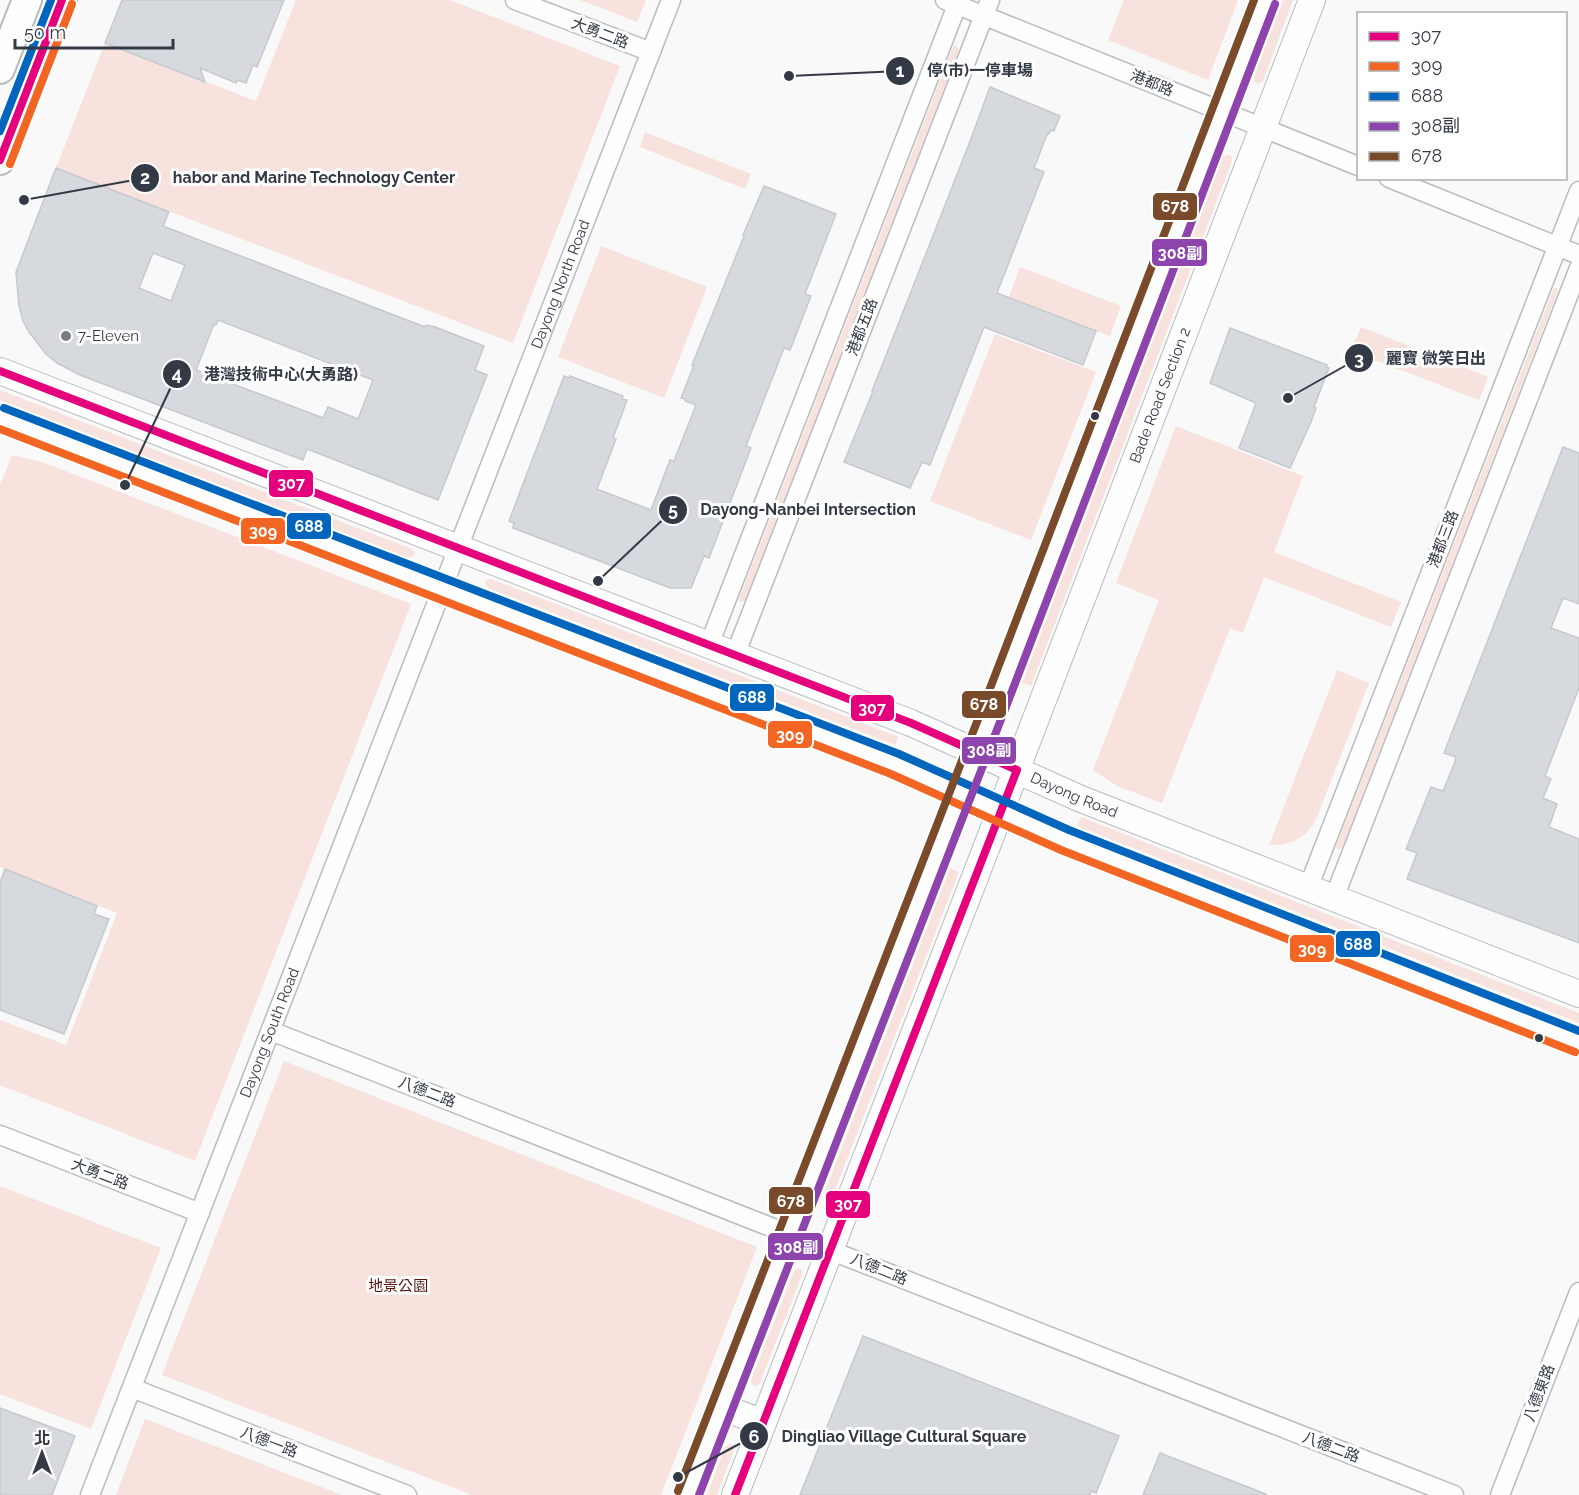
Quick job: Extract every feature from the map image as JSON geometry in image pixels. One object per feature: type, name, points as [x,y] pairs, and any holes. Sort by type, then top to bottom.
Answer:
[{"type":"main road","points":[[0,69],[27,0]]},
{"type":"main road","points":[[0,160],[62,0]]},
{"type":"street","name":"大勇二路","points":[[515,0],[651,52]]},
{"type":"street","name":"Dayong North Road","points":[[450,568],[671,0]]},
{"type":"street","points":[[688,1495],[969,773],[1265,0]]},
{"type":"street","name":"Bade Road Section 2","points":[[735,1495],[1312,0]]},
{"type":"street","name":"港都路","points":[[954,2],[987,8],[1222,112],[1357,165]]},
{"type":"street","name":"港都五路","points":[[709,645],[954,2]]},
{"type":"street","name":"港都五路","points":[[735,655],[987,8]]},
{"type":"street","points":[[1394,180],[1579,255]]},
{"type":"street","name":"港都三路","points":[[1308,888],[1579,191]]},
{"type":"street","name":"港都三路","points":[[1334,898],[1579,268]]},
{"type":"street","name":"Dayong Road","points":[[0,371],[895,764],[969,773],[1009,790],[1081,799],[1579,994]]},
{"type":"street","name":"Dayong Road","points":[[0,418],[450,568],[709,645],[911,723],[969,773],[1009,790],[1065,840],[1579,1042]]},
{"type":"street","name":"Dayong South Road","points":[[90,1495],[450,568]]},
{"type":"street","name":"八德二路","points":[[271,1031],[1454,1495]]},
{"type":"street","name":"大勇二路","points":[[0,1136],[200,1213]]},
{"type":"street","name":"八德東路","points":[[1500,1495],[1579,1292]]},
{"type":"street","name":"八德一路","points":[[132,1388],[406,1495]]},
{"type":"street","points":[[722,1407],[763,1423]]},
{"type":"green space","points":[[296,0],[450,0],[620,66],[513,343],[56,168],[105,43],[256,101]]},
{"type":"green space","points":[[580,0],[646,0],[637,22]]},
{"type":"green space","points":[[1124,0],[1238,0],[1208,80],[1108,40]]},
{"type":"green space","points":[[1283,0],[1293,0],[1263,81],[1258,84],[1254,81],[1254,77]]},
{"type":"green space","points":[[956,45],[959,50],[745,601],[739,602],[953,47]]},
{"type":"green space","points":[[645,132],[751,174],[745,189],[640,147]]},
{"type":"green space","points":[[1231,155],[1232,161],[1031,686],[1022,683],[1223,157]]},
{"type":"green space","points":[[601,246],[707,287],[664,398],[558,357]]},
{"type":"green space","points":[[1020,267],[1121,306],[1110,336],[1009,297]]},
{"type":"green space","points":[[1554,288],[1558,291],[1342,848],[1337,850],[1336,846]]},
{"type":"green space","points":[[1361,327],[1488,377],[1479,400],[1351,351]]},
{"type":"green space","points":[[995,334],[1096,372],[1031,540],[930,501]]},
{"type":"green space","points":[[0,390],[412,549],[415,552],[414,556],[409,558],[0,400]]},
{"type":"green space","points":[[1176,426],[1303,476],[1274,552],[1401,602],[1391,627],[1264,577],[1243,633],[1230,628],[1162,803],[1117,786],[1093,770],[1159,600],[1116,583]]},
{"type":"green space","points":[[12,455],[42,462],[411,604],[195,1161],[0,1085],[0,1020],[66,1045],[117,913],[0,867],[0,485]]},
{"type":"green space","points":[[491,579],[899,737],[895,745],[488,588],[485,583]]},
{"type":"green space","points":[[1337,670],[1369,683],[1317,817],[1309,830],[1298,839],[1285,844],[1269,845]]},
{"type":"green space","points":[[1081,817],[1579,1013],[1579,1023],[1077,826]]},
{"type":"green space","points":[[950,868],[959,872],[833,1195],[826,1197],[825,1191]]},
{"type":"green space","name":"地景公園","points":[[284,1061],[757,1247],[661,1495],[472,1495],[162,1375]]},
{"type":"green space","points":[[0,1186],[161,1248],[91,1429],[0,1394]]},
{"type":"green space","points":[[797,1268],[802,1270],[802,1275],[760,1383],[755,1386],[751,1380]]},
{"type":"green space","points":[[145,1419],[342,1495],[116,1495]]},
{"type":"green space","points":[[731,1444],[734,1450],[717,1495],[707,1495],[725,1447]]},
{"type":"building","points":[[122,0],[284,0],[257,67],[253,65],[246,83],[237,80],[236,83],[200,68],[205,82],[105,43]]},
{"type":"building","points":[[990,87],[1060,116],[1054,131],[1051,130],[1046,137],[1034,168],[1044,172],[997,293],[1096,331],[1083,365],[984,327],[930,465],[922,462],[910,488],[844,462]]},
{"type":"building","points":[[56,168],[169,212],[163,226],[425,327],[426,325],[435,327],[484,346],[475,370],[487,375],[438,500],[307,449],[303,460],[80,375],[57,363],[46,354],[23,321],[19,306],[16,272]],"holes":[[[153,253],[185,265],[171,301],[139,288]],[[218,320],[373,380],[358,419],[328,407],[323,418],[196,370],[214,324],[216,325]]]},
{"type":"building","points":[[764,186],[836,214],[805,294],[811,296],[790,350],[784,348],[746,446],[751,448],[709,558],[704,556],[691,588],[670,588],[513,528],[514,523],[509,521],[564,376],[569,378],[570,376],[623,396],[622,399],[627,400],[613,438],[616,439],[597,489],[651,510],[670,460],[674,461],[696,405],[681,398],[694,365],[692,365]]},
{"type":"building","points":[[1230,328],[1327,365],[1326,367],[1329,368],[1314,407],[1316,408],[1311,422],[1290,468],[1239,448],[1256,403],[1210,383]]},
{"type":"building","points":[[1563,447],[1579,453],[1579,604],[1563,598],[1551,628],[1579,638],[1579,688],[1545,776],[1551,779],[1543,798],[1557,804],[1549,827],[1579,839],[1579,943],[1407,879],[1417,853],[1406,849],[1431,787],[1443,791],[1455,762],[1456,757],[1444,753]]},
{"type":"building","points":[[5,869],[97,906],[94,914],[109,919],[64,1034],[0,1010],[0,883]]},
{"type":"building","points":[[863,1336],[1119,1436],[1096,1493],[1091,1491],[1090,1495],[800,1495]]},
{"type":"building","points":[[0,1408],[75,1436],[52,1495],[0,1495]]},
{"type":"building","points":[[1160,1453],[1266,1494],[1266,1495],[1143,1495]]},
{"type":"transit line","name":"688","points":[[0,131],[51,0]]},
{"type":"transit line","name":"307","points":[[0,160],[62,0]]},
{"type":"transit line","name":"678","points":[[678,1491],[1254,0]]},
{"type":"transit line","name":"309","points":[[10,164],[72,4]]},
{"type":"transit line","name":"308副","points":[[699,1495],[1014,686],[1275,4]]},
{"type":"transit line","name":"307","points":[[0,371],[911,723],[1017,770],[735,1495]]},
{"type":"transit line","name":"688","points":[[4,408],[899,754],[1069,830],[1579,1031]]},
{"type":"transit line","name":"309","points":[[0,429],[891,774],[1061,850],[1575,1052]]},
{"type":"place","name":"停(市)一停車場","points":[[789,76]]},
{"type":"place","name":"habor and Marine Technology Center","points":[[24,200]]},
{"type":"place","name":"7-Eleven","points":[[66,336]]},
{"type":"place","name":"麗寶 微笑日出","points":[[1288,398]]},
{"type":"place","name":"港灣技術中心(大勇路)","points":[[125,485]]},
{"type":"place","name":"Dayong-Nanbei Intersection","points":[[598,581]]},
{"type":"place","name":"Dingliao Village Cultural Square","points":[[678,1477]]}]
